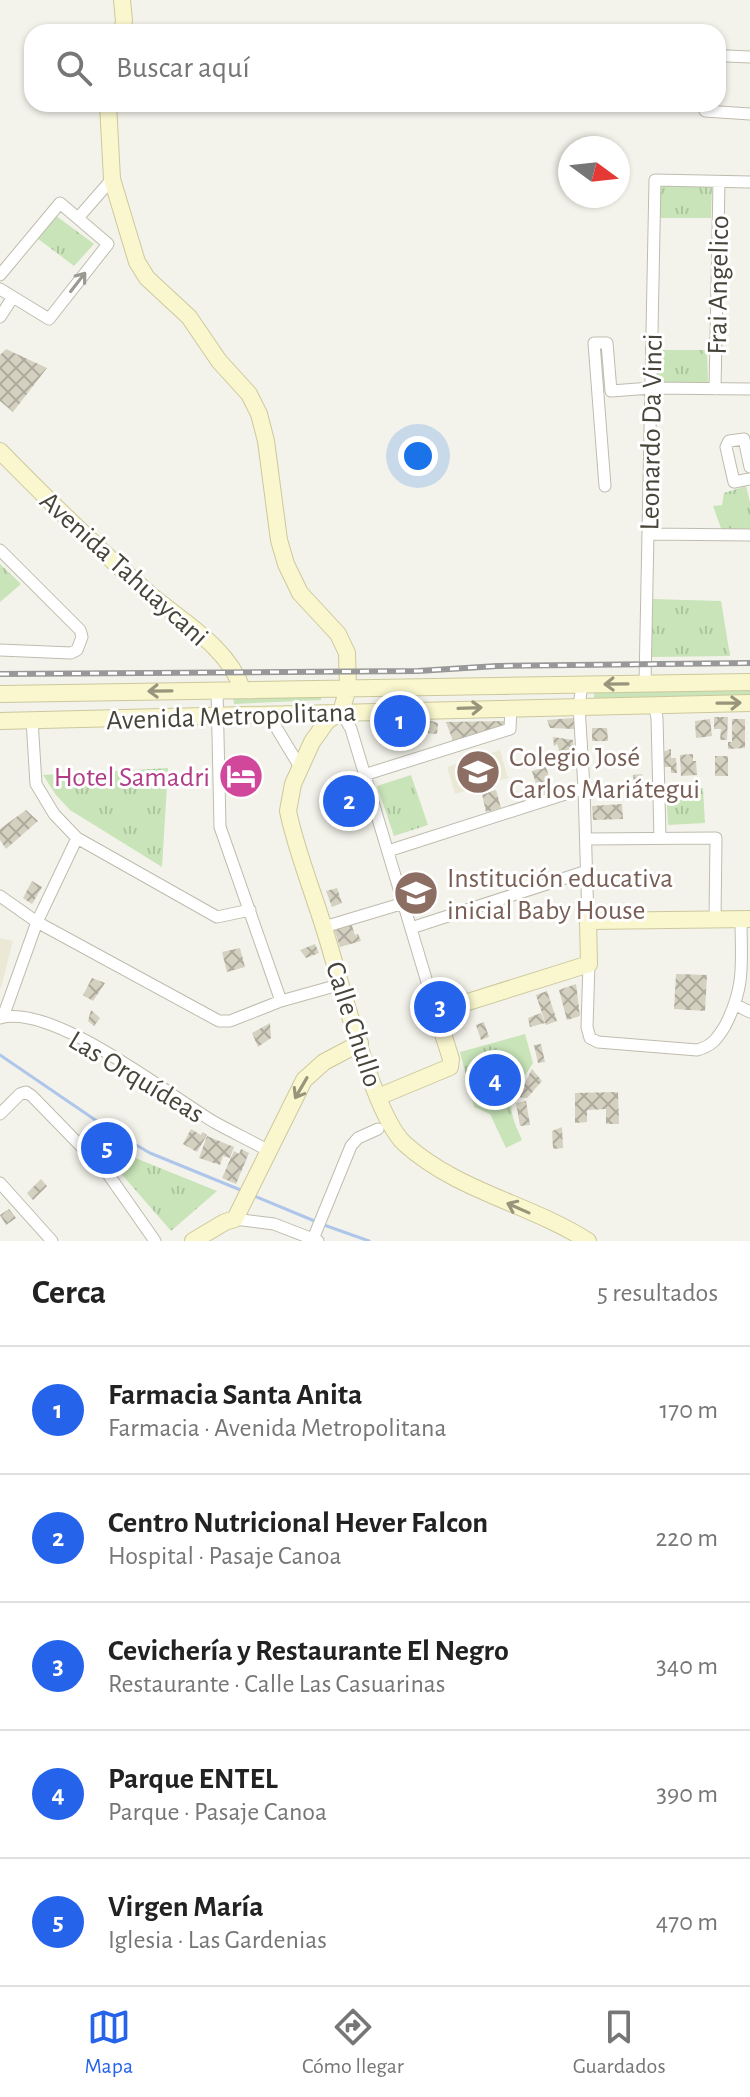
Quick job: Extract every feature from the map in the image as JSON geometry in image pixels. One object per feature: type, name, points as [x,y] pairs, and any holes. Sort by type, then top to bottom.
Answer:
[{"type":"main road","points":[[122,0],[123,24]]},
{"type":"main road","points":[[108,112],[112,179],[137,262],[147,278],[189,317],[219,361],[249,394],[259,414],[266,441],[279,540],[286,564],[300,593],[338,634],[347,653],[348,688],[341,712]]},
{"type":"main road","name":"Avenida Tahuaycani","points":[[0,451],[153,596],[210,644],[237,673],[242,689]]},
{"type":"main road","name":"Avenida Metropolitana","points":[[0,694],[750,682]]},
{"type":"main road","name":"Avenida Metropolitana","points":[[0,721],[750,703]]},
{"type":"main road","name":"Calle Chullo","points":[[341,712],[327,721],[312,742],[300,767],[288,811],[378,1097],[396,1135],[425,1160],[458,1180],[588,1241]]},
{"type":"main road","points":[[378,1097],[450,1067],[451,1059],[436,1012],[589,964],[588,921],[746,919]]},
{"type":"main road","points":[[193,1241],[235,1219],[304,1080],[324,1062],[360,1043]]},
{"type":"street","points":[[727,56],[750,57]]},
{"type":"street","points":[[720,112],[750,114]]},
{"type":"street","points":[[78,218],[112,179]]},
{"type":"street","name":"Leonardo Da Vinci","points":[[645,684],[655,180],[719,182]]},
{"type":"street","points":[[719,182],[750,182]]},
{"type":"street","name":"Frai Angelico","points":[[715,389],[719,182]]},
{"type":"street","points":[[0,275],[60,203],[108,244],[49,319],[0,289]]},
{"type":"street","points":[[0,317],[13,297]]},
{"type":"street","points":[[605,486],[594,343],[607,343],[611,391],[651,388],[750,389]]},
{"type":"street","points":[[750,467],[744,439],[729,441],[726,447],[734,482],[750,479]]},
{"type":"street","points":[[648,534],[750,535]]},
{"type":"street","points":[[0,550],[80,630],[82,637],[77,650],[71,653],[0,650]]},
{"type":"street","points":[[582,685],[579,706],[588,921]]},
{"type":"street","points":[[217,690],[220,827],[281,1001]]},
{"type":"street","points":[[654,704],[660,838]]},
{"type":"street","points":[[364,775],[510,729],[511,707]]},
{"type":"street","points":[[341,712],[351,729],[436,1012]]},
{"type":"street","points":[[268,714],[300,767]]},
{"type":"street","points":[[32,720],[36,784],[54,814],[77,838],[217,917],[250,910]]},
{"type":"street","points":[[388,851],[584,788]]},
{"type":"street","points":[[2,1018],[37,922],[77,838]]},
{"type":"street","points":[[586,839],[716,838],[715,920]]},
{"type":"street","points":[[411,928],[587,871]]},
{"type":"street","points":[[0,896],[37,922],[219,1021],[230,1021],[281,1001],[342,984]]},
{"type":"street","points":[[324,927],[404,903]]},
{"type":"street","points":[[589,964],[587,1027],[590,1038],[598,1042],[697,1050],[708,1047],[718,1037],[736,1005],[741,987],[746,919]]},
{"type":"street","points":[[736,1005],[750,1012]]},
{"type":"street","name":"Las Orquídeas","points":[[2,1018],[31,1018],[110,1053],[268,1154]]},
{"type":"street","points":[[0,1114],[20,1094],[26,1092],[32,1096],[108,1174],[155,1241]]},
{"type":"street","points":[[235,1219],[318,1231],[351,1146],[358,1138],[378,1129]]},
{"type":"street","points":[[0,1183],[52,1241]]},
{"type":"shaded area","name":"Colegio José Carlos Mariátegui","points":[[500,750],[508,778],[455,794],[447,767]]},
{"type":"shaded area","points":[[0,938],[13,941],[1,988],[0,988]]},
{"type":"green space","points":[[660,185],[712,186],[711,218],[660,218]]},
{"type":"green space","points":[[55,215],[94,244],[74,266],[37,238]]},
{"type":"green space","points":[[656,350],[707,350],[708,383],[655,383]]},
{"type":"green space","points":[[746,486],[750,502],[750,532],[722,531],[713,506],[722,505],[724,493]]},
{"type":"green space","points":[[0,564],[21,584],[0,602]]},
{"type":"green space","points":[[652,599],[721,601],[730,656],[652,657]]},
{"type":"green space","points":[[750,689],[750,697],[594,700],[594,690]]},
{"type":"green space","points":[[322,692],[321,700],[234,704],[233,697]]},
{"type":"green space","points":[[168,768],[162,867],[70,810],[43,775]]},
{"type":"green space","points":[[411,775],[428,825],[394,836],[377,786]]},
{"type":"green space","points":[[703,788],[705,823],[668,825],[666,789]]},
{"type":"green space","points":[[525,1034],[533,1063],[515,1092],[511,1107],[522,1140],[506,1148],[490,1114],[474,1107],[460,1052]]},
{"type":"green space","points":[[128,1155],[217,1191],[171,1231],[118,1170]]},
{"type":"building","points":[[6,349],[47,368],[13,412],[0,401],[0,355]]},
{"type":"building","points":[[389,716],[409,717],[408,725],[393,725]]},
{"type":"building","points":[[416,716],[438,723],[437,734],[417,732]]},
{"type":"building","points":[[714,717],[728,717],[727,740],[720,740],[721,729],[714,729]]},
{"type":"building","points":[[574,718],[574,729],[550,728],[547,720]]},
{"type":"building","points":[[710,719],[712,736],[696,738],[695,721]]},
{"type":"building","points":[[732,719],[745,719],[745,748],[728,749],[728,742],[732,742]]},
{"type":"building","points":[[506,721],[508,728],[453,741],[446,722]]},
{"type":"building","points":[[592,728],[607,728],[608,741],[592,741]]},
{"type":"building","points":[[553,737],[573,740],[575,754],[561,756],[557,744],[554,746]]},
{"type":"building","points":[[671,749],[671,758],[676,758],[677,773],[671,773],[671,767],[663,767],[662,752]]},
{"type":"building","points":[[693,754],[697,775],[681,776],[680,755]]},
{"type":"building","points":[[715,756],[728,756],[728,776],[715,776]]},
{"type":"building","points":[[546,767],[554,793],[540,797],[532,771]]},
{"type":"building","points":[[642,774],[644,788],[635,789],[633,775]]},
{"type":"building","points":[[357,788],[361,806],[344,812],[335,795]]},
{"type":"building","points":[[496,790],[501,808],[486,812],[482,794]]},
{"type":"building","points":[[622,804],[623,819],[593,820],[592,806]]},
{"type":"building","points":[[26,810],[38,821],[6,849],[0,840],[0,829]]},
{"type":"building","points":[[32,881],[42,887],[32,904],[23,898]]},
{"type":"building","points":[[337,888],[342,903],[332,907],[326,891]]},
{"type":"building","points":[[351,923],[361,941],[340,947],[334,929]]},
{"type":"building","points":[[315,944],[319,953],[306,958],[300,950]]},
{"type":"building","points":[[240,948],[245,967],[227,972],[222,952]]},
{"type":"building","points":[[676,974],[707,975],[705,1011],[674,1009]]},
{"type":"building","points":[[92,978],[105,983],[93,1001],[83,995]]},
{"type":"building","points":[[576,984],[580,1016],[567,1020],[559,990]]},
{"type":"building","points":[[547,991],[557,1021],[546,1025],[536,995]]},
{"type":"building","points":[[91,1010],[100,1018],[94,1026],[88,1021]]},
{"type":"building","points":[[541,1013],[545,1023],[530,1027],[528,1018]]},
{"type":"building","points":[[484,1022],[489,1037],[481,1040],[476,1025]]},
{"type":"building","points":[[270,1023],[271,1038],[258,1047],[252,1033]]},
{"type":"building","points":[[541,1044],[545,1062],[538,1063],[534,1045]]},
{"type":"building","points":[[532,1069],[542,1081],[527,1098],[518,1097]]},
{"type":"building","points":[[618,1092],[619,1124],[606,1124],[606,1109],[587,1110],[587,1122],[575,1123],[575,1093]]},
{"type":"building","points":[[526,1101],[530,1125],[520,1126],[516,1103]]},
{"type":"building","points":[[562,1127],[563,1148],[553,1149],[552,1131]]},
{"type":"building","points":[[191,1129],[207,1135],[197,1152],[183,1144]]},
{"type":"building","points":[[92,1132],[98,1136],[100,1132],[112,1142],[118,1153],[116,1159],[106,1159],[86,1140]]},
{"type":"building","points":[[207,1136],[234,1147],[230,1158],[223,1156],[220,1165],[199,1158]]},
{"type":"building","points":[[241,1149],[249,1153],[236,1184],[222,1178],[234,1151],[239,1154]]},
{"type":"building","points":[[41,1179],[47,1186],[33,1200],[27,1193]]},
{"type":"building","points":[[9,1209],[16,1218],[6,1225],[0,1215]]},
{"type":"waterway","points":[[0,1055],[110,1130],[150,1153],[243,1191]]},
{"type":"waterway","points":[[254,1196],[317,1222]]},
{"type":"waterway","points":[[324,1225],[369,1241]]},
{"type":"railway","points":[[0,674],[418,671],[497,666],[750,663]]},
{"type":"place","name":"Farmacia Santa Anita","points":[[400,721]]},
{"type":"place","name":"Colegio José Carlos Mariátegui","points":[[478,772]]},
{"type":"place","name":"Hotel Samadri","points":[[241,776]]},
{"type":"place","name":"Centro Nutricional Hever Falcon","points":[[349,801]]},
{"type":"place","name":"Institución educativa inicial Baby House","points":[[416,893]]},
{"type":"place","name":"Cevichería y Restaurante El Negro","points":[[440,1007]]},
{"type":"place","name":"Parque ENTEL","points":[[495,1080]]},
{"type":"place","name":"Virgen María","points":[[107,1148]]}]
